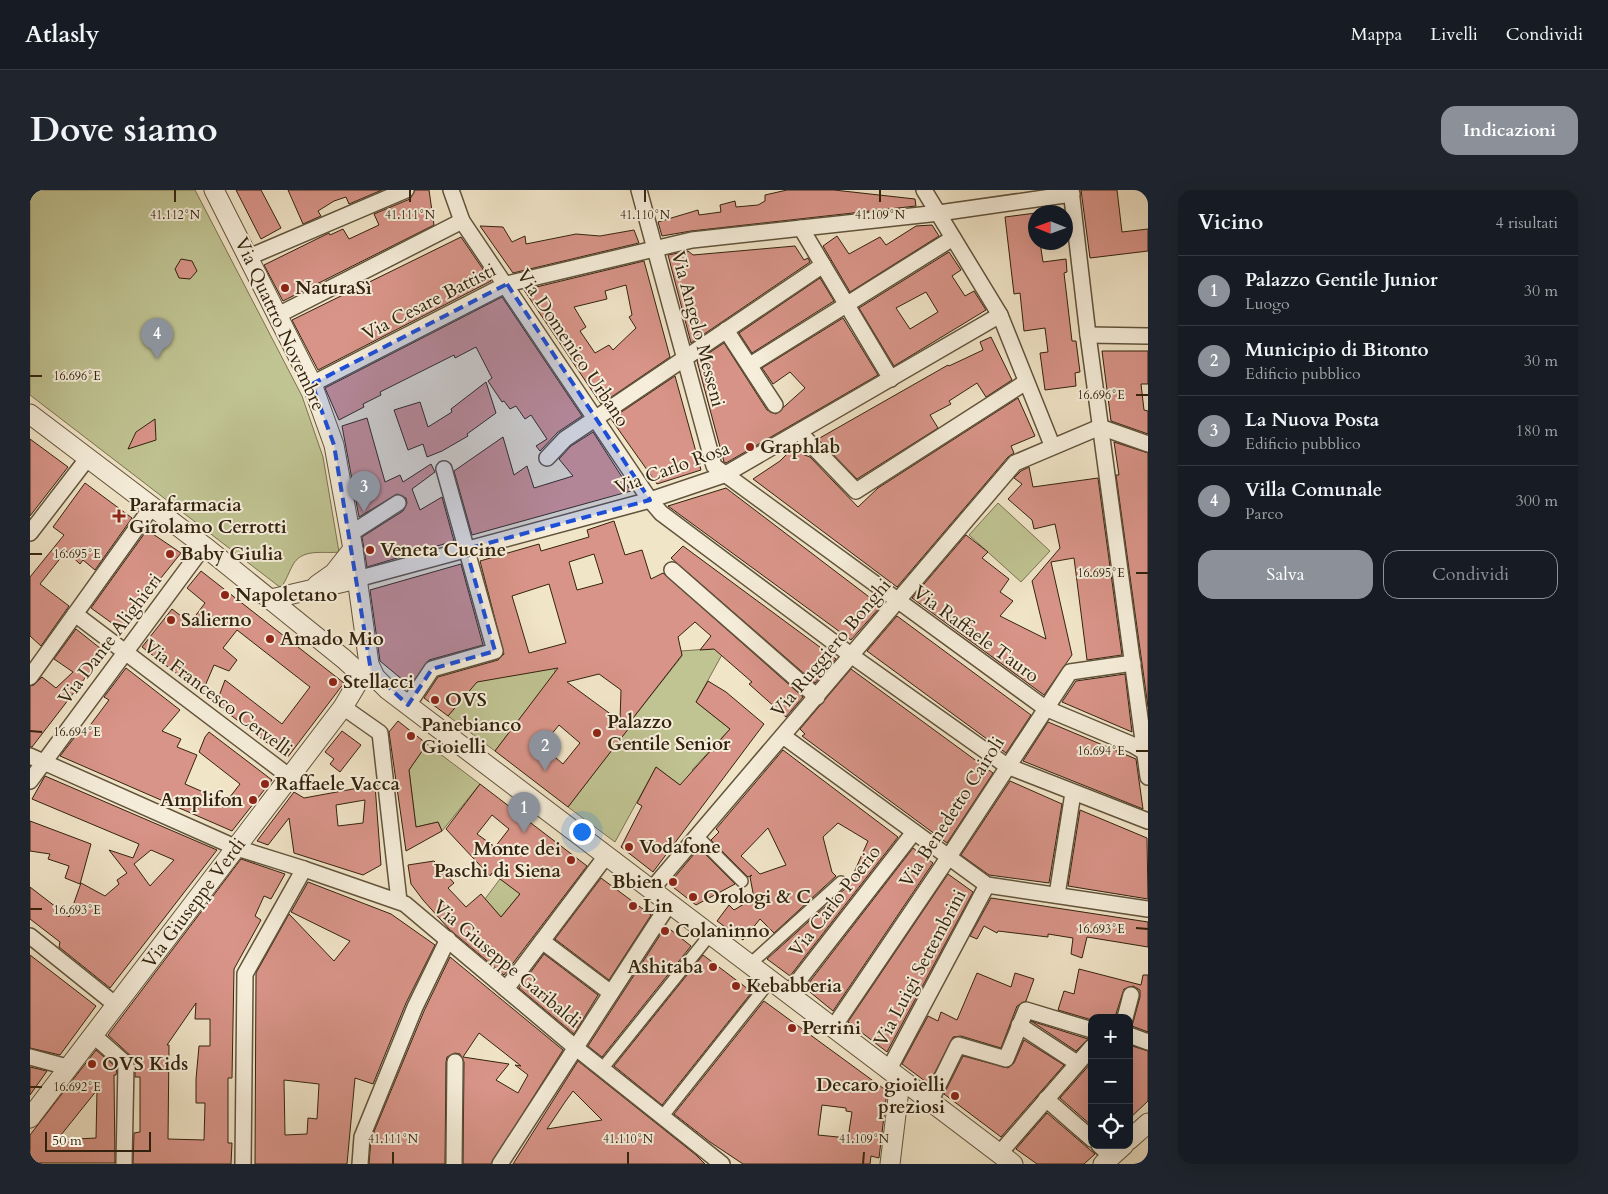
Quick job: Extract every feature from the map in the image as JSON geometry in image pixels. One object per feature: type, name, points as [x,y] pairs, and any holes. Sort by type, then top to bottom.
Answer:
[{"type":"street","name":"Via Quattro Novembre","points":[[214,190],[312,384],[334,445],[352,542],[370,664],[375,677],[408,705]]},
{"type":"street","points":[[249,257],[406,190]]},
{"type":"street","name":"Via Domenico Urbano","points":[[451,190],[462,221],[507,284],[650,500],[661,513],[852,656],[1007,766],[1148,821]]},
{"type":"street","name":"Via Angelo Messeni","points":[[639,190],[714,466],[724,475]]},
{"type":"street","points":[[924,190],[1000,315],[1052,446]]},
{"type":"street","points":[[1072,192],[1088,335],[1148,777]]},
{"type":"street","name":"Via Cesare Battisti","points":[[312,384],[507,284],[692,240],[939,214],[1072,192]]},
{"type":"street","points":[[278,315],[462,221]]},
{"type":"street","points":[[801,228],[891,379]]},
{"type":"street","points":[[750,365],[953,238]]},
{"type":"street","points":[[547,458],[564,439],[823,265]]},
{"type":"street","name":"Via Carlo Rosa","points":[[357,579],[650,500],[724,475],[1000,315]]},
{"type":"street","points":[[726,330],[775,405]]},
{"type":"street","points":[[1088,335],[1148,336]]},
{"type":"street","points":[[800,432],[856,491],[1026,382]]},
{"type":"street","points":[[30,414],[150,508],[204,546],[352,665],[358,675],[349,698]]},
{"type":"street","points":[[1100,427],[1148,444]]},
{"type":"street","name":"Via Ruggiero Bonghi","points":[[651,890],[1015,463],[1100,427]]},
{"type":"street","points":[[30,533],[87,459]]},
{"type":"street","points":[[408,705],[432,669],[494,651],[444,469]]},
{"type":"street","name":"Via Raffaele Tauro","points":[[724,475],[1045,708],[1146,753]]},
{"type":"street","points":[[312,589],[334,573],[352,542],[398,503]]},
{"type":"street","points":[[30,677],[150,508]]},
{"type":"street","name":"Via Dante Alighieri","points":[[30,781],[37,759],[126,652],[204,546]]},
{"type":"street","points":[[672,570],[817,697]]},
{"type":"street","points":[[271,599],[357,579]]},
{"type":"street","name":"Via Francesco Cervelli","points":[[75,614],[290,777]]},
{"type":"street","name":"Via Benedetto Cairoli","points":[[833,1028],[948,858],[1070,672],[1133,664]]},
{"type":"street","points":[[349,698],[375,693],[408,705],[709,936],[1006,1159],[1046,1099],[1088,1051]]},
{"type":"street","points":[[349,698],[380,734],[399,901]]},
{"type":"street","name":"Via Giuseppe Verdi","points":[[30,1118],[349,698]]},
{"type":"street","points":[[783,736],[948,858],[987,884],[1148,909]]},
{"type":"street","name":"Via Giuseppe Garibaldi","points":[[37,759],[236,848],[304,868],[399,901],[448,939],[576,1048],[722,1164]]},
{"type":"street","points":[[1058,895],[1073,792]]},
{"type":"street","name":"Via Carlo Poerio","points":[[788,994],[914,832]]},
{"type":"street","points":[[698,836],[742,881]]},
{"type":"street","points":[[506,989],[606,856]]},
{"type":"street","points":[[242,1164],[245,974],[304,868]]},
{"type":"street","points":[[748,965],[841,882]]},
{"type":"street","name":"Via Luigi Settembrini","points":[[894,1076],[987,884]]},
{"type":"street","points":[[500,1164],[669,904]]},
{"type":"street","points":[[30,936],[116,1005]]},
{"type":"street","points":[[602,1069],[709,936]]},
{"type":"street","points":[[360,1164],[362,1137],[415,1007],[448,939]]},
{"type":"street","points":[[542,942],[611,993]]},
{"type":"street","points":[[662,1117],[770,981]]},
{"type":"street","points":[[1126,1014],[1131,995]]},
{"type":"street","points":[[930,1102],[958,1045],[1004,1060],[1028,1010],[1088,1029]]},
{"type":"street","points":[[1020,1025],[1077,1063]]},
{"type":"street","points":[[93,1035],[126,1064],[124,1164]]},
{"type":"street","points":[[1133,1036],[1148,1042]]},
{"type":"street","points":[[30,1057],[67,1067]]},
{"type":"street","points":[[454,1164],[455,1062]]},
{"type":"street","points":[[890,1164],[894,1076]]},
{"type":"street","points":[[1046,1099],[1088,1136]]},
{"type":"street","points":[[1133,1137],[1148,1124]]},
{"type":"highlighted area","points":[[507,284],[650,500],[466,549],[495,651],[432,669],[408,705],[371,671],[334,445],[312,384]]},
{"type":"green space","points":[[30,190],[195,190],[302,396],[323,457],[339,552],[309,553],[298,558],[281,588],[30,395]]},
{"type":"green space","points":[[998,503],[1050,551],[1021,582],[969,535]]},
{"type":"green space","points":[[722,648],[724,651],[696,702],[730,729],[692,770],[694,772],[681,786],[656,767],[615,842],[568,807],[628,729],[626,727],[682,656],[681,651]]},
{"type":"green space","points":[[555,668],[555,673],[495,751],[448,716],[477,681]]},
{"type":"green space","points":[[427,744],[480,784],[442,831],[438,822],[416,827],[409,770]]},
{"type":"green space","points":[[500,879],[523,890],[501,917],[485,899]]},
{"type":"building","points":[[236,190],[261,190],[281,228],[261,239]]},
{"type":"building","points":[[288,190],[382,190],[349,204],[346,197],[334,201],[318,211],[321,216],[303,224]]},
{"type":"building","points":[[415,190],[429,190],[434,225],[283,301],[264,265],[329,233],[330,235],[343,229],[349,239],[379,225],[374,214],[410,199]]},
{"type":"building","points":[[787,190],[834,190],[915,199],[916,206],[691,231],[662,236],[658,222],[698,210],[699,215],[721,212],[720,205],[735,201],[736,207],[758,205],[765,201],[765,195]]},
{"type":"building","points":[[1081,190],[1117,190],[1122,232],[1148,229],[1148,251],[1090,258]]},
{"type":"building","points":[[1028,214],[1028,250],[1041,250],[1043,262],[1066,259],[1067,272],[1064,273],[1072,341],[1076,341],[1080,372],[1075,373],[1076,386],[1045,390],[1040,353],[1048,352],[1045,328],[1024,331],[1020,293],[1014,294],[1005,217]]},
{"type":"building","points":[[932,225],[939,236],[850,292],[823,246],[837,236],[849,254],[880,237],[886,245],[916,226]]},
{"type":"building","points":[[480,226],[503,227],[512,242],[525,236],[526,244],[576,234],[600,236],[634,230],[639,243],[513,273]]},
{"type":"building","points":[[461,237],[491,281],[318,370],[292,320]]},
{"type":"building","points":[[795,246],[804,260],[808,258],[810,262],[691,343],[668,255],[688,251],[693,255]]},
{"type":"building","points":[[949,252],[961,270],[952,276],[965,296],[974,291],[986,310],[894,366],[859,308]],"holes":[[[926,292],[938,312],[910,329],[896,308]]]},
{"type":"building","points":[[181,259],[192,261],[197,271],[190,279],[179,278],[175,269]]},
{"type":"building","points":[[644,261],[670,357],[601,404],[524,290]],"holes":[[[626,285],[632,315],[629,317],[636,328],[613,350],[609,345],[595,353],[580,331],[586,327],[574,307],[607,299],[605,291]]]},
{"type":"building","points":[[820,278],[834,301],[752,353],[739,333]]},
{"type":"building","points":[[502,297],[582,416],[558,432],[540,451],[536,446],[547,439],[531,415],[525,419],[516,406],[510,409],[504,401],[502,402],[488,381],[492,378],[476,347],[455,358],[454,355],[380,392],[381,395],[363,404],[364,407],[339,420],[325,388]]},
{"type":"building","points":[[843,318],[878,375],[726,463],[724,462],[697,361],[724,343],[767,410],[776,414],[805,388],[790,372],[773,384],[762,368]]},
{"type":"building","points":[[991,337],[1012,380],[986,397],[977,383],[949,401],[951,404],[930,415],[938,428],[857,479],[818,439],[948,365],[983,350],[980,342]]},
{"type":"building","points":[[1102,351],[1148,351],[1148,384],[1141,384],[1144,410],[1148,411],[1148,434],[1111,421]]},
{"type":"building","points":[[675,376],[701,470],[657,484],[611,419]]},
{"type":"building","points":[[486,382],[496,413],[467,434],[468,436],[442,451],[427,457],[423,444],[408,450],[394,410],[420,402],[428,427],[452,412],[451,409]]},
{"type":"building","points":[[1018,398],[1035,436],[1011,446],[1014,453],[1008,457],[897,587],[753,479],[780,461],[789,452],[794,451],[810,457],[858,507],[878,488]]},
{"type":"building","points":[[367,418],[385,482],[400,475],[403,482],[431,464],[435,472],[412,489],[420,510],[442,497],[454,541],[367,567],[362,537],[403,511],[407,503],[406,498],[397,494],[359,517],[342,426]]},
{"type":"building","points":[[155,419],[156,440],[128,449],[136,432]]},
{"type":"building","points":[[593,432],[631,491],[472,535],[454,471],[503,437],[514,475],[527,466],[534,488],[573,476],[559,459],[571,446]]},
{"type":"building","points":[[30,439],[68,467],[30,516]]},
{"type":"building","points":[[1114,442],[1148,453],[1148,707],[1116,475],[1119,475]]},
{"type":"building","points":[[1029,467],[1033,487],[1098,478],[1122,655],[1087,660],[1074,558],[1051,562],[1072,655],[1044,695],[912,598],[966,535],[988,552],[982,558],[1009,579],[1000,592],[1013,601],[1000,616],[1046,639],[1032,581],[1060,548],[1055,524],[1034,529],[1032,520],[1008,499],[1022,484],[1014,478],[1021,471]]},
{"type":"building","points":[[85,483],[132,518],[95,570],[83,560],[80,564],[66,551],[40,584],[69,606],[41,646],[30,636],[30,577],[64,535],[53,527]]},
{"type":"building","points":[[726,488],[881,606],[851,640],[668,506]]},
{"type":"building","points":[[614,521],[625,555],[642,550],[651,579],[663,573],[803,697],[786,717],[749,684],[752,682],[714,649],[700,650],[711,636],[695,622],[678,637],[682,655],[626,727],[629,728],[568,807],[495,751],[558,668],[477,682],[448,716],[424,698],[438,677],[498,660],[504,654],[480,561],[539,544],[541,551],[589,537],[587,530]],"holes":[[[594,554],[603,583],[577,590],[569,562]],[[549,584],[566,643],[529,653],[512,596]],[[599,674],[621,690],[620,721],[567,682]],[[559,725],[580,743],[563,764],[542,746]]]},
{"type":"building","points":[[147,530],[181,553],[120,629],[91,608]]},
{"type":"building","points":[[683,546],[836,659],[815,683],[671,558]]},
{"type":"building","points":[[461,564],[483,645],[429,660],[410,686],[380,661],[370,590]]},
{"type":"building","points":[[201,571],[344,683],[287,758],[216,704],[225,680],[282,724],[310,687],[237,630],[223,648],[237,660],[229,671],[214,665],[202,693],[142,647],[172,609],[190,623],[205,603],[187,588]]},
{"type":"building","points":[[897,616],[1031,715],[1006,753],[867,651]]},
{"type":"building","points":[[76,629],[105,652],[32,747],[30,747],[30,686],[34,685],[42,677],[56,688],[73,672],[54,659]]},
{"type":"building","points":[[126,668],[180,710],[162,731],[181,739],[177,747],[197,755],[185,784],[226,802],[240,784],[199,752],[209,732],[272,780],[232,831],[60,756],[81,729],[85,732],[109,700],[104,697]]},
{"type":"building","points":[[851,669],[993,773],[947,843],[802,736],[805,734],[800,729]]},
{"type":"building","points":[[1125,674],[1132,732],[1062,702],[1076,681]]},
{"type":"building","points":[[708,681],[726,692],[764,724],[653,872],[621,847],[642,806],[637,803],[656,767],[680,785],[730,729],[696,702]]},
{"type":"building","points":[[398,721],[427,744],[409,770],[416,827],[438,822],[442,831],[406,851],[389,732]]},
{"type":"building","points":[[1048,722],[1136,759],[1143,809],[1023,761]]},
{"type":"building","points":[[342,731],[361,745],[340,772],[330,764],[334,759],[325,752]]},
{"type":"building","points":[[783,750],[898,837],[790,976],[767,959],[848,886],[868,841],[838,823],[823,837],[832,872],[836,876],[774,933],[760,919],[743,940],[717,921],[729,905],[734,910],[754,898],[750,877],[752,875],[748,877],[711,840],[719,832],[716,829]],"holes":[[[768,828],[786,865],[760,874],[741,856]]]},
{"type":"building","points":[[45,776],[217,850],[110,988],[59,947],[60,942],[30,919],[30,887],[69,917],[81,883],[105,896],[119,884],[117,880],[127,873],[109,850],[133,858],[139,844],[32,799]],"holes":[[[151,850],[174,860],[150,886],[134,864]]]},
{"type":"building","points":[[1010,781],[1062,804],[1049,883],[989,875],[961,855]]},
{"type":"building","points":[[480,784],[587,866],[504,975],[449,929],[411,884],[408,865],[434,861],[454,883],[448,888],[466,907],[481,894],[501,917],[520,894],[492,873],[490,876],[446,829]],"holes":[[[492,815],[509,829],[495,847],[477,834]]]},
{"type":"building","points":[[375,785],[381,865],[363,875],[294,853],[289,818],[268,845],[257,841],[294,792],[304,798]],"holes":[[[365,800],[363,823],[338,826],[336,805]]]},
{"type":"building","points":[[1080,810],[1147,838],[1148,899],[1068,886]]},
{"type":"building","points":[[30,821],[91,844],[80,884],[65,878],[69,866],[48,859],[50,854],[30,851]]},
{"type":"building","points":[[699,848],[735,884],[696,905],[669,884]]},
{"type":"building","points":[[913,848],[933,863],[833,1011],[805,988]]},
{"type":"building","points":[[241,859],[285,874],[271,899],[264,896],[255,916],[261,920],[234,969],[232,1078],[228,1078],[228,1143],[232,1143],[231,1164],[133,1164],[134,1133],[140,1132],[140,1077],[135,1077],[135,1064],[132,1057],[108,1035]],"holes":[[[196,1003],[195,1019],[210,1019],[210,1046],[199,1046],[196,1079],[196,1103],[205,1103],[204,1140],[168,1139],[169,1045],[167,1045]]]},
{"type":"building","points":[[948,874],[973,892],[887,1052],[848,1022]]},
{"type":"building","points":[[601,878],[651,915],[609,980],[555,939]]},
{"type":"building","points":[[308,882],[391,914],[435,945],[406,1003],[373,1084],[355,1078],[347,1164],[255,1164],[256,973],[289,914],[334,961],[350,941],[291,912]],"holes":[[[284,1080],[319,1084],[317,1119],[308,1118],[307,1134],[285,1135]]]},
{"type":"building","points":[[991,898],[1148,922],[1148,947],[1087,937],[1082,958],[1071,954],[1073,938],[1048,934],[1048,937],[998,931],[997,933],[984,926],[977,939],[970,936]]},
{"type":"building","points":[[666,926],[691,946],[602,1057],[588,1046]]},
{"type":"building","points":[[544,954],[598,995],[574,1034],[519,988]]},
{"type":"building","points":[[30,955],[96,1006],[60,1055],[30,1048]]},
{"type":"building","points":[[703,955],[752,992],[662,1105],[614,1066]]},
{"type":"building","points":[[450,957],[563,1050],[491,1164],[463,1164],[464,1062],[460,1054],[455,1053],[447,1057],[446,1062],[445,1164],[369,1164],[371,1139],[424,1011]],"holes":[[[479,1033],[521,1066],[515,1065],[528,1075],[518,1093],[496,1080],[509,1064],[463,1057]]]},
{"type":"building","points":[[1079,969],[1141,985],[1143,975],[1148,975],[1148,1032],[1133,1026],[1140,990],[1133,986],[1124,989],[1116,1014],[1088,1014],[1088,1019],[1058,1010],[1064,991],[1074,994]]},
{"type":"building","points":[[977,973],[1011,987],[1015,973],[1034,979],[1026,1001],[1017,1006],[1001,1048],[961,1036],[953,1037],[929,1084],[902,1064],[928,1016],[938,1021],[941,1012],[957,1020]]},
{"type":"building","points":[[764,1001],[887,1091],[879,1158],[871,1156],[870,1164],[743,1164],[710,1142],[674,1114]],"holes":[[[822,1105],[846,1108],[846,1111],[852,1112],[848,1138],[818,1135]]]},
{"type":"building","points":[[1031,1021],[1088,1039],[1076,1051]]},
{"type":"building","points":[[1024,1040],[1064,1065],[1001,1137],[944,1094],[963,1056],[1008,1068],[1014,1063]]},
{"type":"building","points":[[1133,1046],[1148,1051],[1148,1101],[1133,1115]]},
{"type":"building","points":[[96,1050],[117,1068],[116,1075],[114,1075],[115,1163],[30,1163],[30,1135]],"holes":[[[97,1090],[96,1138],[57,1140]]]},
{"type":"building","points":[[578,1061],[705,1164],[513,1164]],"holes":[[[573,1091],[602,1120],[547,1129]]]},
{"type":"building","points":[[1088,1066],[1088,1122],[1060,1098]]},
{"type":"building","points":[[30,1067],[47,1071],[30,1095]]},
{"type":"building","points":[[1047,1113],[1095,1154],[1084,1164],[1037,1164],[1016,1149]]},
{"type":"place","name":"NaturaSì","points":[[285,288]]},
{"type":"place","name":"Villa Comunale","points":[[157,359]]},
{"type":"place","name":"Graphlab","points":[[750,447]]},
{"type":"place","name":"La Nuova Posta","points":[[364,512]]},
{"type":"place","name":"Parafarmacia Girolamo Cerrotti","points":[[119,516]]},
{"type":"place","name":"Veneta Cucine","points":[[370,550]]},
{"type":"place","name":"Baby Giulia","points":[[170,554]]},
{"type":"place","name":"Napoletano","points":[[225,595]]},
{"type":"place","name":"Salierno","points":[[171,620]]},
{"type":"place","name":"Amado Mio","points":[[270,639]]},
{"type":"place","name":"Stellacci","points":[[333,682]]},
{"type":"place","name":"OVS","points":[[435,700]]},
{"type":"place","name":"Palazzo Gentile Senior","points":[[597,733]]},
{"type":"place","name":"Panebianco Gioielli","points":[[411,736]]},
{"type":"place","name":"Municipio di Bitonto","points":[[545,771]]},
{"type":"place","name":"Raffaele Vacca","points":[[265,784]]},
{"type":"place","name":"Amplifon","points":[[253,800]]},
{"type":"place","name":"Palazzo Gentile Junior","points":[[524,833]]},
{"type":"place","name":"Vodafone","points":[[629,847]]},
{"type":"place","name":"Monte dei Paschi di Siena","points":[[571,860]]},
{"type":"place","name":"Bbien","points":[[673,882]]},
{"type":"place","name":"Orologi & C","points":[[693,897]]},
{"type":"place","name":"Lin","points":[[633,906]]},
{"type":"place","name":"Colaninno","points":[[665,931]]},
{"type":"place","name":"Ashitaba","points":[[713,967]]},
{"type":"place","name":"Kebabberia","points":[[736,986]]},
{"type":"place","name":"Perrini","points":[[792,1028]]},
{"type":"place","name":"OVS Kids","points":[[92,1064]]},
{"type":"place","name":"Decaro gioielli preziosi","points":[[955,1096]]}]
